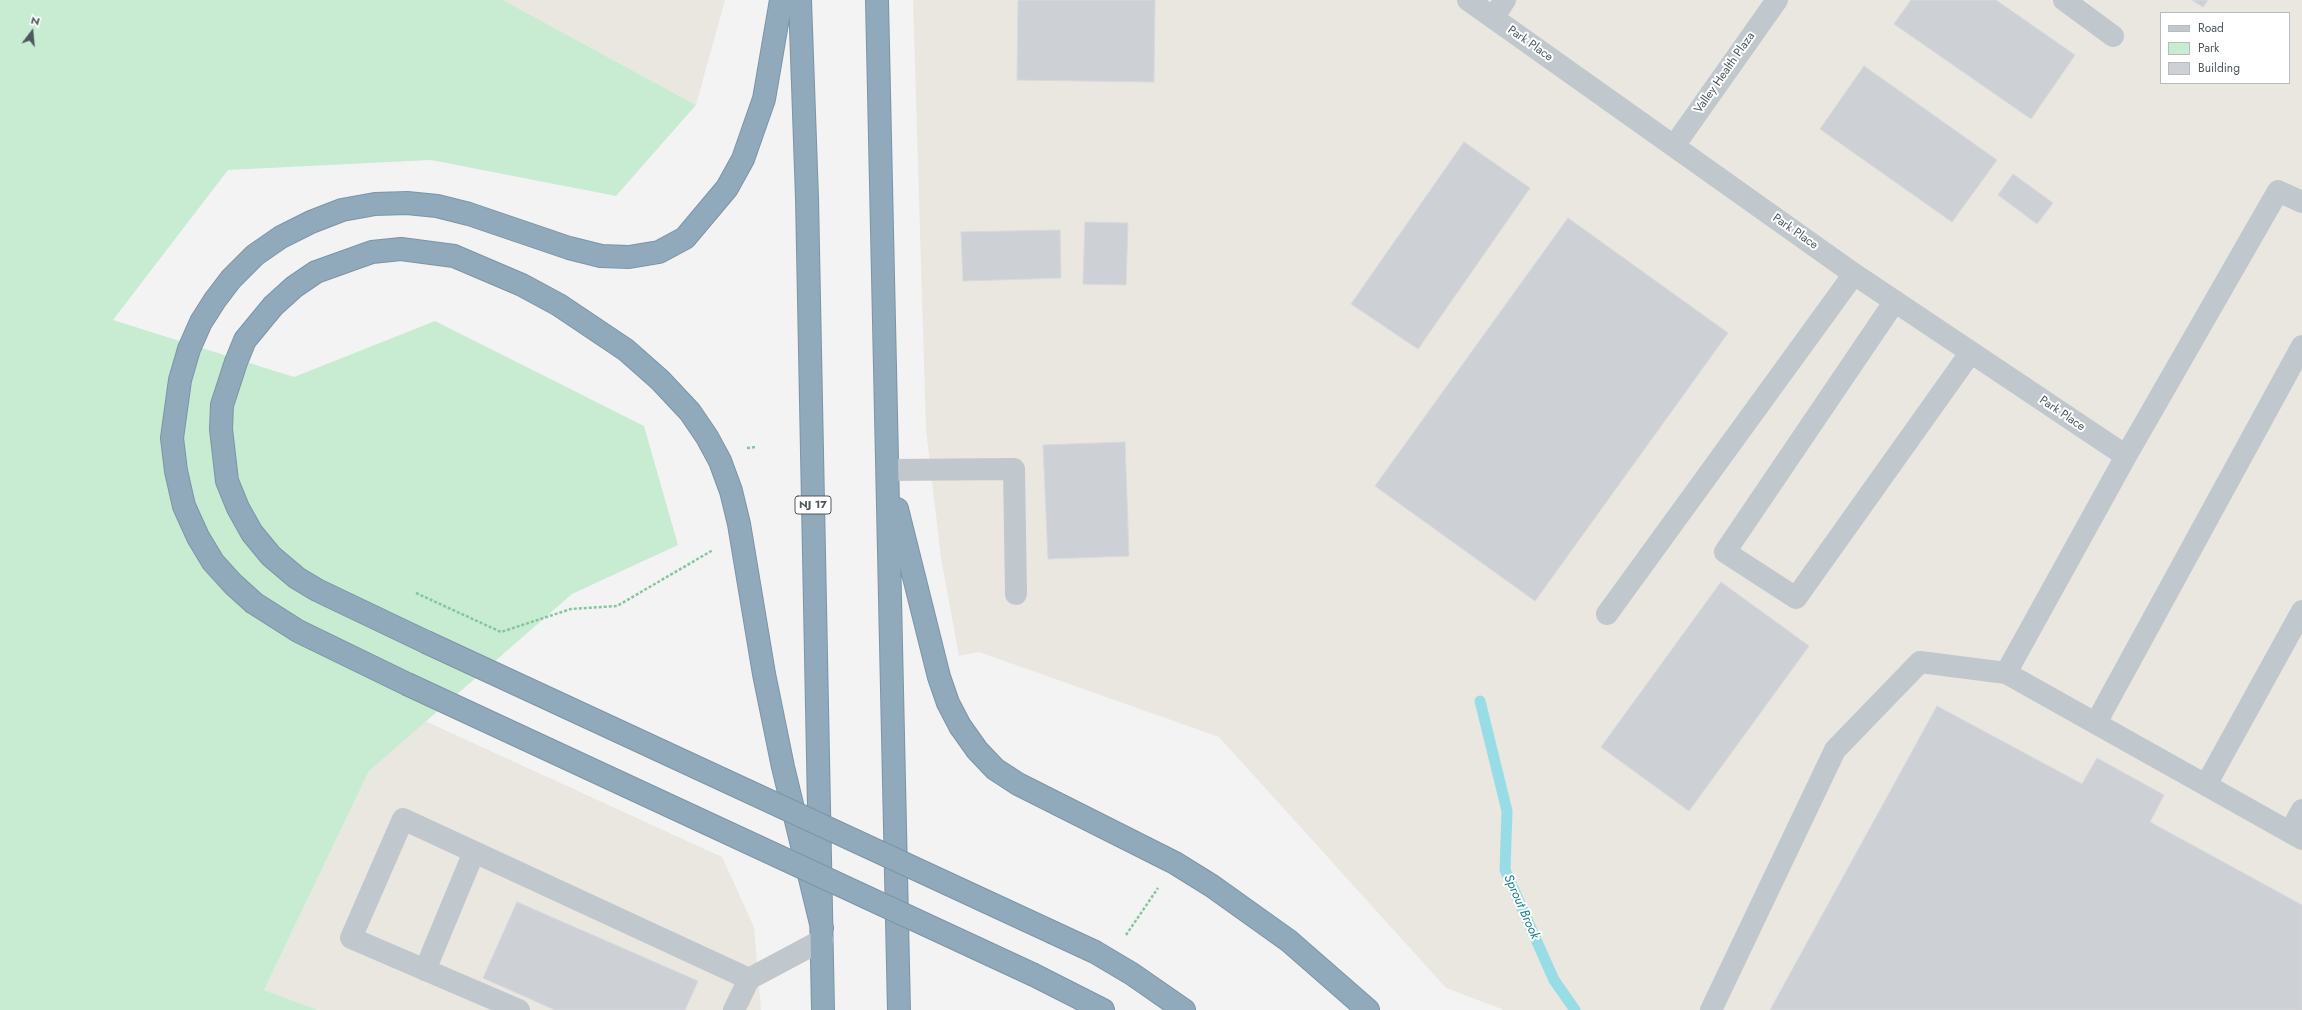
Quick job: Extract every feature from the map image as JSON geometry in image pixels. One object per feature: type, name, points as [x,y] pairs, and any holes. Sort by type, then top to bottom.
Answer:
[{"type":"highway","points":[[781,0],[764,99],[743,159],[727,188],[685,238],[659,252],[629,257],[601,256],[569,248],[470,214],[437,206],[407,203],[375,204],[342,210],[311,222],[281,237],[255,255],[231,279],[215,300],[201,322],[189,349],[180,380],[172,438],[176,471],[183,499],[198,537],[213,562],[233,584],[254,603],[298,631],[406,684],[1034,975],[1103,1010]]},
{"type":"highway","name":"NJ 17","points":[[800,0],[807,206],[823,1010]]},
{"type":"highway","points":[[877,0],[899,1010]]},
{"type":"highway","points":[[822,934],[778,744],[764,674],[739,524],[731,491],[720,461],[707,437],[690,412],[648,370],[615,342],[559,305],[522,285],[454,256],[401,249],[372,252],[316,272],[294,287],[273,306],[245,340],[222,405],[221,429],[227,480],[238,508],[252,533],[271,556],[297,578],[317,590],[426,642],[1054,932],[1101,955],[1184,1010]]},
{"type":"highway","points":[[888,470],[939,677],[948,703],[960,726],[977,750],[995,768],[1023,787],[1175,863],[1212,886],[1289,941],[1368,1010]]},
{"type":"street","name":"Park Place","points":[[1468,0],[1854,274],[2126,456]]},
{"type":"street","points":[[1493,18],[1505,0]]},
{"type":"street","name":"Valley Health Plaza","points":[[1674,146],[1777,0]]},
{"type":"street","points":[[2064,0],[2113,36]]},
{"type":"street","points":[[2006,673],[2126,456],[2278,191],[2302,202]]},
{"type":"street","points":[[1607,614],[1854,274]]},
{"type":"street","points":[[1895,301],[1725,552],[1796,598],[1971,352]]},
{"type":"street","points":[[2096,723],[2302,346]]},
{"type":"street","points":[[888,470],[1014,469],[1016,594]]},
{"type":"street","points":[[2206,785],[2302,611]]},
{"type":"street","points":[[1711,1010],[1835,750],[1920,662],[2006,673],[2296,836],[2302,810]]},
{"type":"street","points":[[519,1010],[351,938],[403,819],[749,979]]},
{"type":"street","points":[[425,970],[474,852]]},
{"type":"street","points":[[734,1010],[749,979],[822,934]]},
{"type":"path","points":[[416,593],[501,632],[571,609],[617,606],[717,548]]},
{"type":"path","points":[[1122,940],[1163,881]]},
{"type":"shaded area","points":[[503,0],[725,0],[696,105]]},
{"type":"shaded area","points":[[913,0],[2302,0],[2302,1010],[1504,1010],[1446,988],[1219,737],[979,652],[959,656],[941,558],[926,430]]},
{"type":"shaded area","points":[[425,721],[722,857],[754,927],[761,1010],[318,1010],[264,990],[369,771]]},
{"type":"green space","points":[[0,0],[503,0],[696,105],[616,196],[431,160],[228,170],[113,320],[294,377],[435,321],[644,426],[678,545],[572,594],[369,771],[264,990],[318,1010],[0,1010]]},
{"type":"building","points":[[1018,0],[1155,0],[1154,82],[1017,80]]},
{"type":"building","points":[[1911,0],[1996,0],[2075,55],[2031,119],[1894,24]]},
{"type":"building","points":[[2192,0],[2208,0],[2203,7]]},
{"type":"building","points":[[1864,66],[1997,160],[1952,222],[1820,129]]},
{"type":"building","points":[[1464,142],[1530,188],[1418,349],[1351,304]]},
{"type":"building","points":[[2013,174],[2053,203],[2037,224],[1998,195]]},
{"type":"building","points":[[1568,218],[1728,333],[1535,601],[1375,486]]},
{"type":"building","points":[[1085,222],[1128,223],[1126,285],[1083,284]]},
{"type":"building","points":[[1060,230],[1061,278],[963,281],[961,232]]},
{"type":"building","points":[[1125,442],[1129,556],[1048,559],[1043,445]]},
{"type":"building","points":[[1721,582],[1809,646],[1689,811],[1601,747]]},
{"type":"building","points":[[1937,706],[2082,784],[2097,758],[2164,795],[2150,822],[2302,905],[2302,1010],[1770,1010]]},
{"type":"building","points":[[517,902],[698,981],[685,1010],[555,1010],[483,978]]},
{"type":"waterway","name":"Sprout Brook","points":[[1480,701],[1507,811],[1505,870],[1554,980],[1575,1010]]}]
